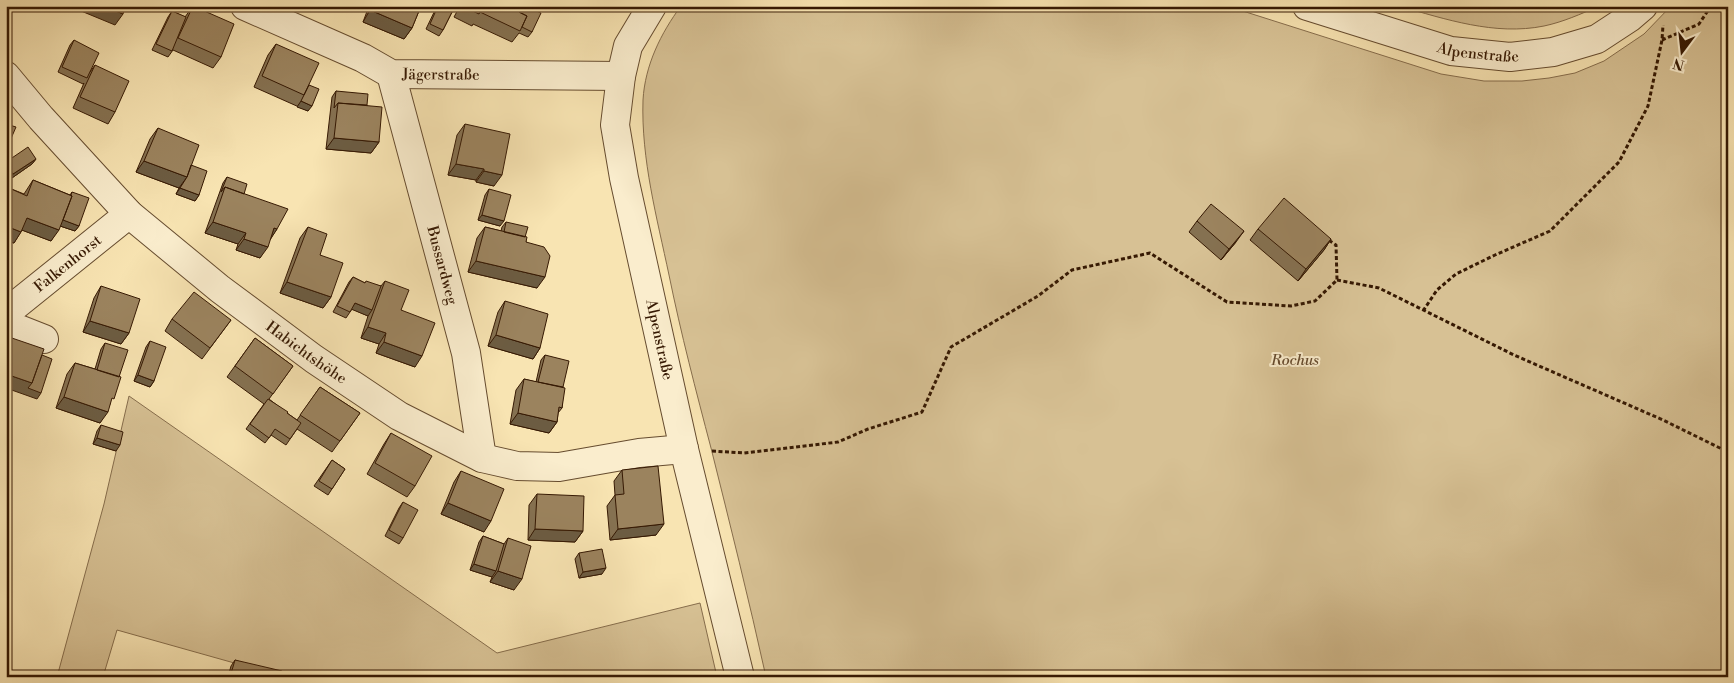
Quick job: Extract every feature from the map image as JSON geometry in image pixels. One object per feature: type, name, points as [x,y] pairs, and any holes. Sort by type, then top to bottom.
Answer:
[{"type":"street","name":"Jägerstraße","points":[[245,6],[363,58],[391,74],[621,76]]},
{"type":"street","name":"Alpenstraße","points":[[652,6],[628,46],[621,76],[615,125],[624,178],[684,449],[740,677]]},
{"type":"street","name":"Alpenstraße","points":[[1307,6],[1451,51],[1510,57],[1553,52],[1596,39],[1629,18],[1642,6]]},
{"type":"street","name":"Bussardweg","points":[[391,74],[466,352],[482,458]]},
{"type":"street","name":"Habichtshöhe","points":[[6,76],[41,118],[129,214],[220,289],[314,359],[399,416],[482,458],[517,466],[560,467],[639,453],[684,449]]},
{"type":"street","name":"Falkenhorst","points":[[6,313],[129,214]]},
{"type":"street","points":[[6,324],[44,339]]},
{"type":"path","points":[[1423,311],[1438,290],[1456,274],[1550,231],[1605,177],[1619,162],[1648,106],[1662,40],[1699,24],[1711,6]]},
{"type":"path","points":[[684,449],[744,453],[838,442],[868,429],[922,412],[951,347],[1038,296],[1072,270],[1150,254],[1227,302],[1291,306],[1315,301],[1337,280],[1336,245],[1322,234]]},
{"type":"path","points":[[1337,280],[1379,288],[1514,355],[1663,420],[1728,452]]},
{"type":"green space","name":"Rochus","points":[[681,6],[1227,6],[1441,74],[1484,81],[1522,81],[1575,73],[1604,61],[1644,34],[1671,6],[1728,6],[1728,677],[766,677],[689,362],[647,166],[643,122],[644,87],[655,50]]},
{"type":"green space","points":[[1399,6],[1599,6],[1544,26],[1526,29],[1507,29],[1470,25]]},
{"type":"green space","points":[[129,396],[497,653],[700,603],[717,677],[284,677],[117,630],[103,677],[57,677],[104,504]]},
{"type":"building","points":[[104,6],[126,6],[123,14]]},
{"type":"building","points":[[193,6],[234,24],[221,57],[178,38]]},
{"type":"building","points":[[372,6],[421,6],[412,28],[370,10]]},
{"type":"building","points":[[438,6],[455,6],[443,30],[430,24]]},
{"type":"building","points":[[462,6],[522,6],[519,12],[527,16],[520,31],[480,12],[479,14]]},
{"type":"building","points":[[522,6],[531,6],[530,8],[541,13],[532,32],[522,27],[527,16],[519,12]]},
{"type":"building","points":[[172,11],[186,17],[172,51],[156,44]]},
{"type":"building","points":[[74,40],[99,53],[87,78],[62,67]]},
{"type":"building","points":[[276,44],[319,63],[304,95],[262,76]]},
{"type":"building","points":[[95,65],[129,81],[115,112],[80,97]]},
{"type":"building","points":[[309,85],[319,89],[312,106],[301,101]]},
{"type":"building","points":[[336,91],[368,94],[367,105],[338,103],[334,108]]},
{"type":"building","points":[[338,103],[382,107],[379,142],[334,138]]},
{"type":"building","points":[[6,124],[16,127],[6,150]]},
{"type":"building","points":[[465,124],[510,134],[502,175],[484,171],[484,169],[456,164]]},
{"type":"building","points":[[158,128],[199,145],[187,177],[144,161]]},
{"type":"building","points":[[28,147],[36,159],[13,174],[6,165],[6,162]]},
{"type":"building","points":[[191,165],[207,171],[199,195],[180,188],[187,177]]},
{"type":"building","points":[[227,177],[247,184],[244,194],[225,187],[221,192]]},
{"type":"building","points":[[33,180],[72,196],[59,230],[27,218],[21,232],[6,226],[6,195],[9,188],[27,196]]},
{"type":"building","points":[[225,187],[288,209],[277,229],[274,228],[268,247],[244,239],[246,233],[213,222]]},
{"type":"building","points":[[489,189],[511,195],[504,221],[482,215]]},
{"type":"building","points":[[72,192],[89,198],[79,226],[63,220]]},
{"type":"building","points":[[1284,198],[1331,239],[1306,269],[1258,229]]},
{"type":"building","points":[[1211,204],[1244,231],[1229,249],[1197,221]]},
{"type":"building","points":[[506,222],[528,227],[525,237],[504,232]]},
{"type":"building","points":[[308,227],[327,234],[320,255],[343,263],[331,297],[287,282]]},
{"type":"building","points":[[485,227],[527,237],[526,242],[544,247],[550,256],[545,277],[476,261]]},
{"type":"building","points":[[353,277],[365,283],[366,281],[381,286],[372,310],[355,303],[350,312],[337,306]]},
{"type":"building","points":[[385,281],[409,290],[401,310],[435,323],[422,356],[384,342],[386,333],[368,327]]},
{"type":"building","points":[[101,286],[140,299],[129,333],[90,321]]},
{"type":"building","points":[[194,292],[231,320],[210,348],[172,319]]},
{"type":"building","points":[[505,301],[548,314],[540,348],[496,335]]},
{"type":"building","points":[[6,336],[44,349],[32,383],[6,374]]},
{"type":"building","points":[[255,338],[293,366],[273,394],[235,366]]},
{"type":"building","points":[[150,341],[166,347],[154,381],[138,375]]},
{"type":"building","points":[[105,343],[128,350],[119,377],[97,370]]},
{"type":"building","points":[[42,355],[52,359],[41,393],[28,388],[32,383]]},
{"type":"building","points":[[545,355],[569,361],[563,387],[538,382]]},
{"type":"building","points":[[75,363],[121,377],[108,412],[64,397]]},
{"type":"building","points":[[524,379],[565,388],[562,408],[559,407],[557,422],[518,413]]},
{"type":"building","points":[[320,387],[360,413],[340,441],[300,415]]},
{"type":"building","points":[[268,399],[301,423],[290,439],[275,429],[269,438],[250,424]]},
{"type":"building","points":[[101,425],[123,432],[120,445],[97,438]]},
{"type":"building","points":[[391,433],[432,456],[415,486],[375,463]]},
{"type":"building","points":[[332,460],[345,469],[332,489],[319,481]]},
{"type":"building","points":[[658,466],[664,524],[618,529],[615,495],[624,494],[622,470]]},
{"type":"building","points":[[461,471],[504,489],[491,521],[448,503]]},
{"type":"building","points":[[537,494],[584,496],[583,531],[535,529]]},
{"type":"building","points":[[403,502],[418,510],[403,538],[389,530]]},
{"type":"building","points":[[483,536],[504,544],[496,571],[474,564]]},
{"type":"building","points":[[508,538],[531,546],[522,579],[498,571]]},
{"type":"building","points":[[602,549],[606,568],[583,572],[579,553]]},
{"type":"building","points":[[235,660],[282,671],[280,677],[230,677]]}]
